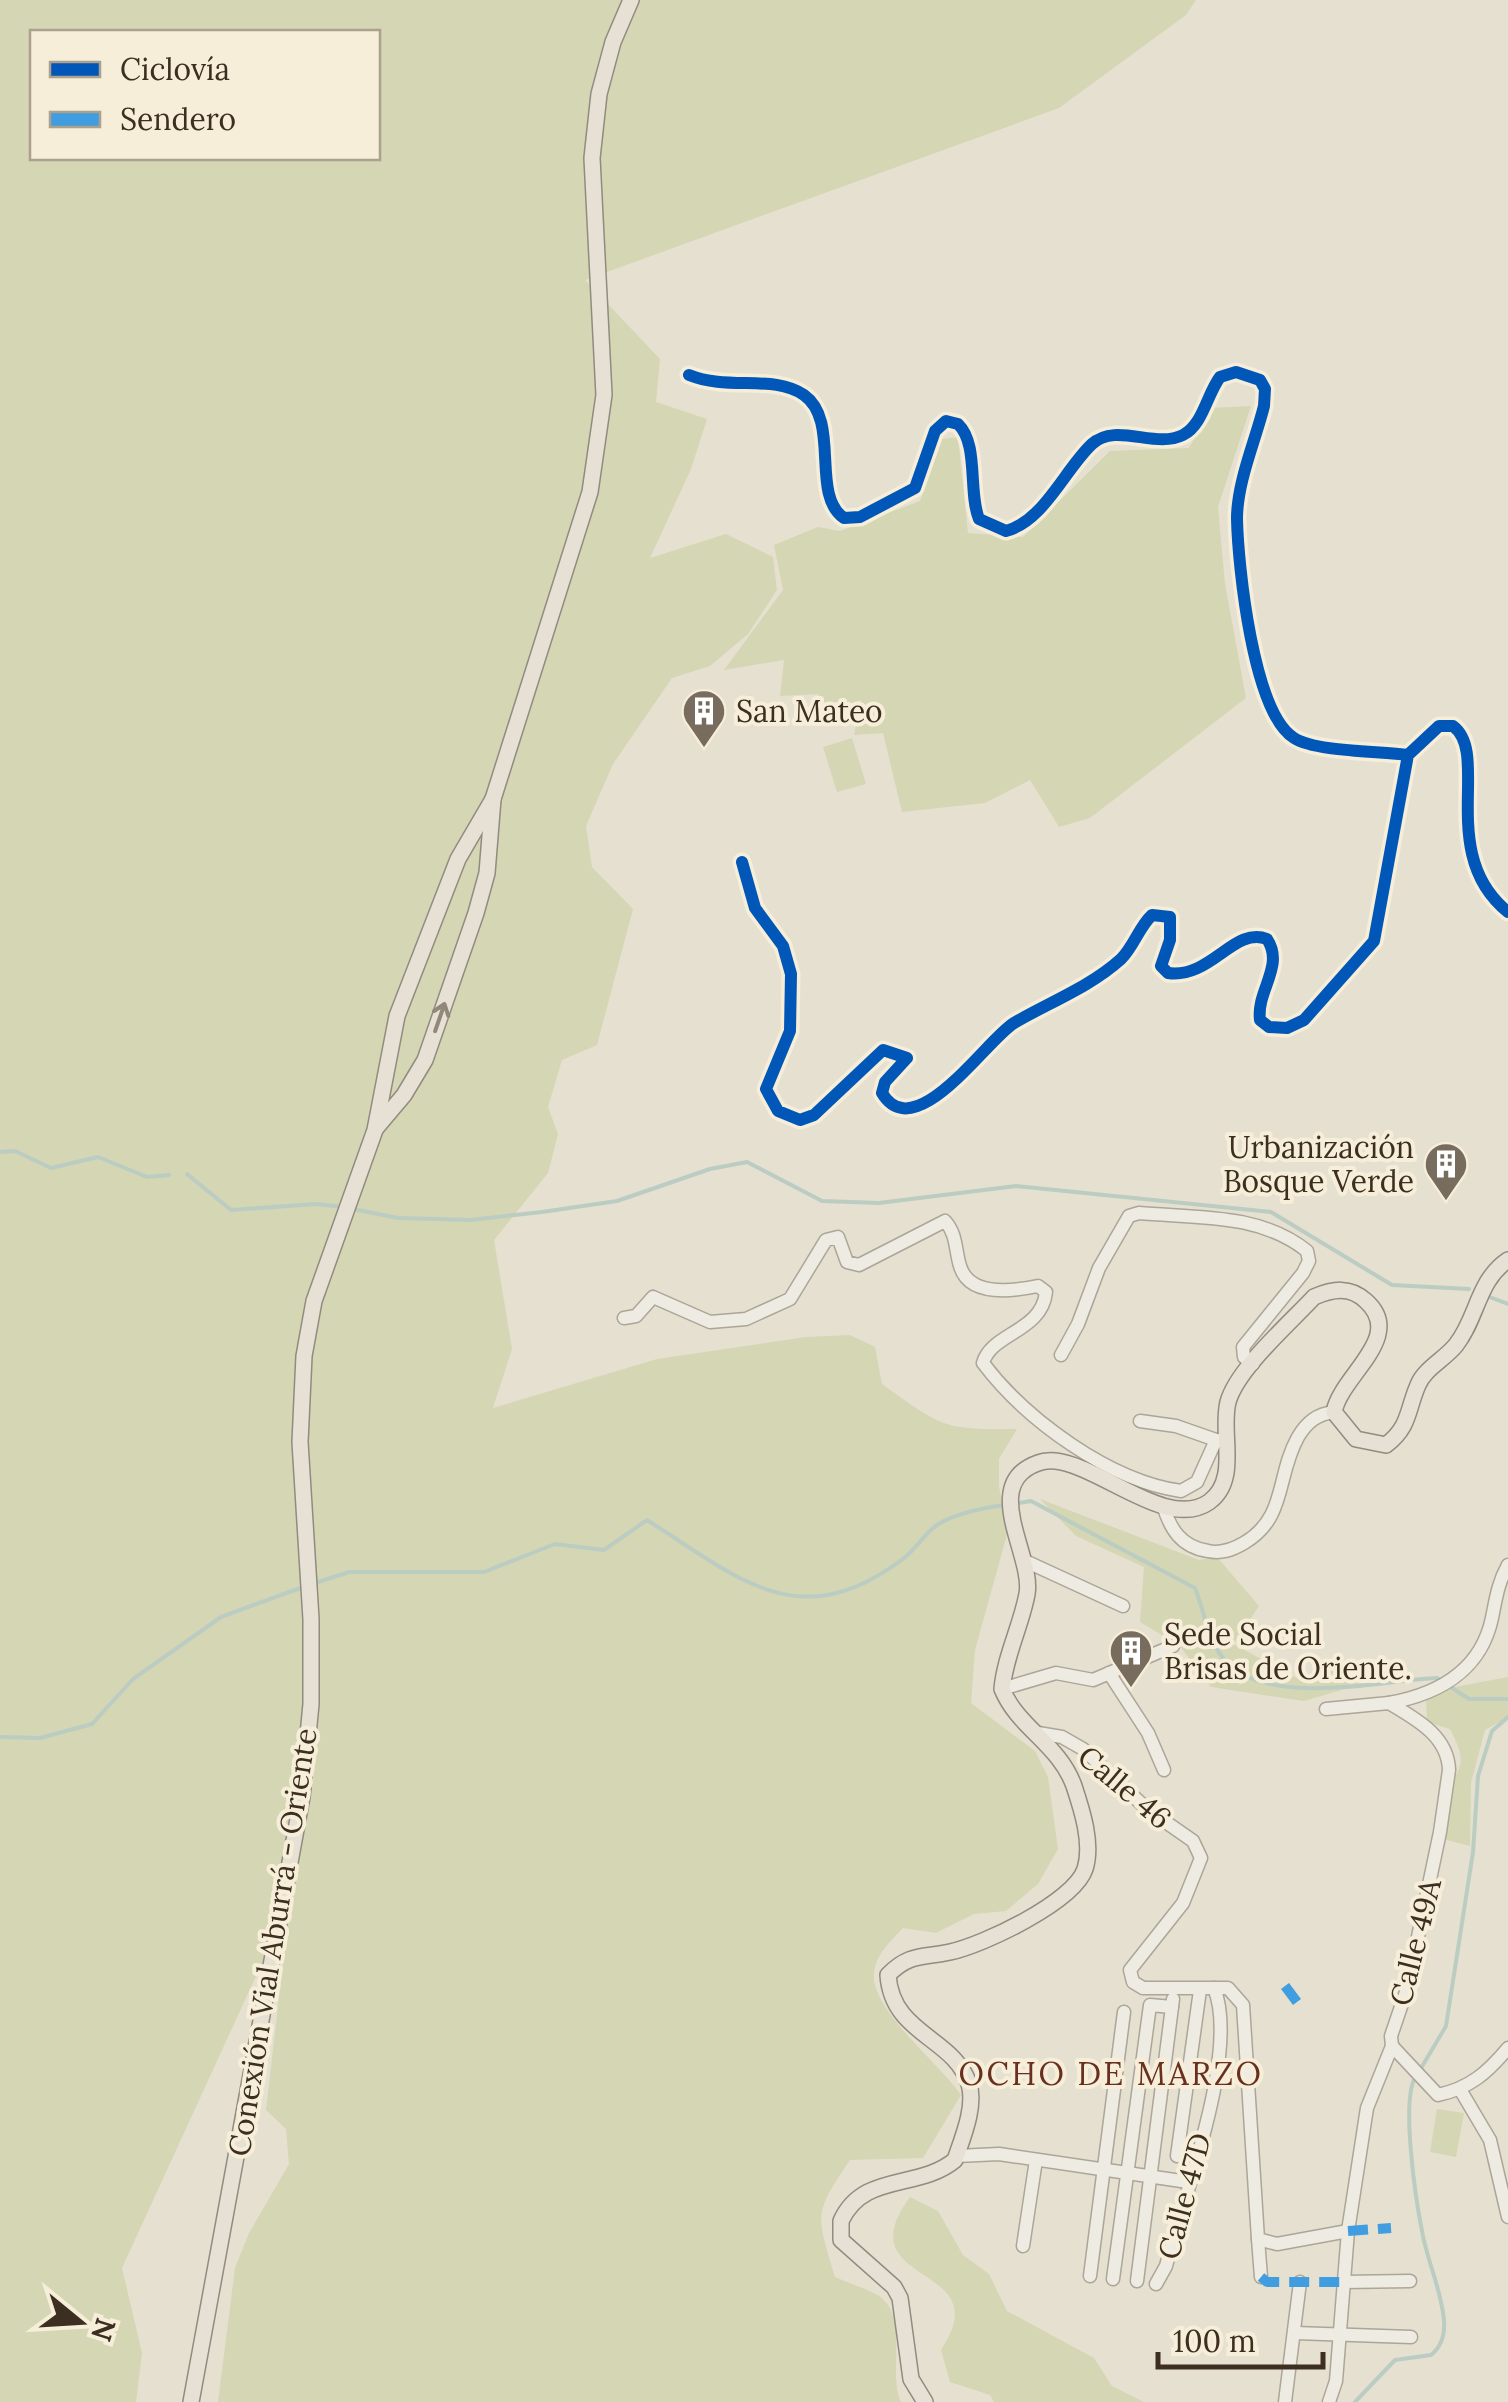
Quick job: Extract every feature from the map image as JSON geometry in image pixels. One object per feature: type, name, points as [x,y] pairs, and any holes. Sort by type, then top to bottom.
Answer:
[{"type":"main road","name":"Conexión Vial Aburrá - Oriente","points":[[373,1135],[417,1074],[486,873],[494,796],[575,549],[599,444],[602,342],[592,205],[594,130],[613,42],[632,0]]},
{"type":"main road","name":"Conexión Vial Aburrá - Oriente","points":[[190,2402],[302,1797],[311,1704],[311,1619],[300,1442],[304,1356],[314,1301],[373,1135],[397,1016],[458,859],[494,796]]},
{"type":"main road","points":[[466,843],[488,849]]},
{"type":"main road","points":[[458,859],[464,866],[486,873]]},
{"type":"main road","points":[[387,1068],[417,1074]]},
{"type":"main road","points":[[387,1068],[404,1095]]},
{"type":"main road","points":[[925,2402],[911,2380],[900,2298],[894,2287],[850,2250],[840,2230],[845,2212],[869,2189],[928,2177],[957,2156],[968,2114],[970,2086],[953,2061],[896,2008],[888,1975],[913,1956],[949,1952],[1014,1926],[1071,1890],[1082,1877],[1088,1848],[1074,1784],[1065,1766],[1038,1733],[1015,1715],[1002,1689],[1028,1589],[1011,1506],[1024,1471],[1040,1462],[1050,1462],[1163,1505],[1194,1509],[1211,1501],[1222,1485],[1221,1441],[1228,1399],[1253,1364],[1314,1297],[1348,1290],[1374,1307],[1376,1346],[1346,1380],[1334,1412],[1356,1439],[1372,1446],[1386,1445],[1409,1421],[1418,1384],[1458,1342],[1482,1288],[1494,1270],[1508,1260]]},
{"type":"street","points":[[689,374],[731,387],[772,384],[806,396],[820,418],[832,506],[850,519],[915,488],[935,430],[946,421],[958,424],[967,441],[973,505],[979,519],[1006,531],[1024,523],[1094,442],[1112,436],[1150,439],[1184,435],[1194,425],[1220,377],[1236,372],[1260,380],[1265,390],[1264,406],[1237,516],[1246,604],[1269,706],[1292,737],[1308,743],[1408,755]]},
{"type":"street","points":[[742,862],[755,908],[783,946],[790,974],[790,1031],[768,1080],[768,1098],[787,1116],[800,1120],[814,1116],[876,1052],[890,1050],[907,1058],[885,1082],[882,1093],[894,1106],[908,1107],[942,1095],[1002,1032],[1078,990],[1123,957],[1152,915],[1170,916],[1173,926],[1161,966],[1168,974],[1196,972],[1249,937],[1267,939],[1274,950],[1273,967],[1258,1008],[1260,1020],[1269,1027],[1288,1028],[1304,1020],[1374,942],[1408,755],[1439,726],[1452,726],[1461,732],[1466,744],[1465,824],[1472,857],[1483,886],[1508,912]]},
{"type":"street","points":[[1060,1355],[1115,1238],[1129,1216],[1139,1213],[1242,1221],[1274,1230],[1307,1251],[1303,1273],[1243,1347],[1244,1358],[1253,1364]]},
{"type":"street","points":[[624,1318],[636,1316],[652,1297],[710,1322],[746,1320],[790,1298],[826,1240],[838,1237],[848,1262],[859,1265],[876,1261],[942,1221],[951,1228],[961,1270],[971,1282],[1007,1290],[1031,1287],[1046,1292],[1042,1308],[1016,1335],[996,1344],[984,1357],[983,1363],[994,1376],[1051,1429],[1141,1482],[1181,1492],[1193,1488],[1221,1441],[1140,1421]]},
{"type":"street","points":[[1163,1505],[1169,1527],[1182,1540],[1218,1553],[1235,1548],[1259,1534],[1274,1516],[1288,1464],[1307,1425],[1334,1412]]},
{"type":"street","points":[[1024,1560],[1123,1606]]},
{"type":"street","points":[[1326,1710],[1416,1698],[1452,1680],[1473,1662],[1484,1640],[1498,1583],[1508,1566]]},
{"type":"street","points":[[1002,1689],[1056,1673],[1083,1681],[1173,1646]]},
{"type":"street","points":[[1109,1674],[1148,1733],[1164,1770]]},
{"type":"street","name":"Calle 49A","points":[[1330,2402],[1342,2332],[1348,2231],[1367,2108],[1392,2046],[1391,2036],[1407,1990],[1449,1770],[1448,1755],[1438,1738],[1389,1703]]},
{"type":"street","name":"Calle 46","points":[[1038,1733],[1062,1736],[1082,1749],[1147,1809],[1193,1841],[1201,1858],[1183,1903],[1130,1970],[1133,1982],[1143,1988],[1174,1991]]},
{"type":"street","points":[[1137,2281],[1174,1991],[1228,1988],[1243,2005],[1261,2277]]},
{"type":"street","points":[[1177,2156],[1207,1989]]},
{"type":"street","name":"Calle 47D","points":[[1156,2284],[1166,2266],[1219,2048],[1222,2016],[1207,1989]]},
{"type":"street","points":[[1113,2279],[1150,2005],[1172,2006]]},
{"type":"street","points":[[1090,2276],[1124,2012]]},
{"type":"street","points":[[1392,2046],[1438,2095],[1461,2091],[1491,2069],[1508,2048]]},
{"type":"street","points":[[1461,2091],[1490,2140],[1508,2217]]},
{"type":"street","points":[[957,2156],[999,2154],[1188,2182]]},
{"type":"street","points":[[1023,2246],[1036,2160]]},
{"type":"street","points":[[1260,2240],[1276,2244],[1348,2231]]},
{"type":"street","points":[[1343,2282],[1410,2281]]},
{"type":"street","points":[[1285,2402],[1300,2282]]},
{"type":"street","points":[[1295,2332],[1412,2336]]},
{"type":"green space","points":[[0,0],[1196,0],[1186,15],[1059,108],[585,280],[660,359],[656,402],[707,419],[691,469],[650,558],[726,534],[773,557],[777,590],[748,634],[710,666],[672,678],[613,764],[586,826],[592,867],[633,909],[597,1045],[562,1060],[548,1107],[558,1134],[548,1173],[494,1240],[512,1349],[493,1408],[657,1359],[806,1337],[850,1335],[875,1347],[882,1384],[932,1417],[958,1427],[1017,1429],[999,1459],[999,1486],[1008,1531],[975,1650],[971,1703],[1035,1751],[1048,1777],[1058,1849],[1038,1884],[1006,1911],[974,1914],[936,1933],[903,1928],[880,1955],[874,1974],[884,2004],[961,2095],[923,2158],[850,2160],[829,2192],[821,2215],[835,2277],[879,2296],[894,2317],[901,2402],[218,2402],[235,2268],[249,2233],[289,2164],[286,2129],[266,2110],[290,1902],[122,2268],[142,2353],[136,2402],[0,2402]]},
{"type":"green space","points":[[1251,406],[1218,507],[1225,584],[1246,698],[1090,818],[1059,827],[1030,780],[985,803],[902,812],[883,733],[854,735],[861,700],[829,714],[818,694],[780,696],[784,660],[724,670],[783,590],[774,545],[818,527],[840,531],[920,501],[942,439],[958,437],[968,533],[1023,537],[1110,451],[1189,448],[1211,408]]},
{"type":"green space","points":[[852,738],[866,784],[837,792],[823,747]]},
{"type":"green space","points":[[1040,1499],[1199,1560],[1217,1557],[1259,1606],[1233,1644],[1306,1683],[1317,1660],[1382,1678],[1304,1701],[1211,1687],[1179,1645],[1140,1622],[1144,1567],[1076,1536]]},
{"type":"green space","points":[[1508,1677],[1508,1717],[1485,1730],[1471,1783],[1470,1846],[1446,1840],[1447,1803],[1461,1759],[1450,1729],[1427,1722],[1426,1698],[1444,1689]]},
{"type":"green space","points":[[1437,2109],[1464,2113],[1456,2157],[1430,2152]]},
{"type":"green space","points":[[910,2197],[938,2211],[963,2255],[989,2274],[1007,2311],[1094,2358],[1112,2386],[1144,2402],[994,2402],[990,2395],[950,2382],[941,2350],[954,2322],[952,2301],[940,2286],[906,2262],[895,2247],[895,2226]]},
{"type":"waterway","points":[[0,1152],[15,1151],[51,1168],[98,1157],[147,1177],[169,1175]]},
{"type":"waterway","points":[[353,1209],[398,1218],[471,1220],[542,1212],[617,1201],[710,1169],[747,1162],[822,1201],[879,1203],[1016,1186],[1271,1212],[1392,1285],[1469,1289]]},
{"type":"waterway","points":[[187,1174],[231,1210],[316,1204],[344,1207]]},
{"type":"waterway","points":[[1484,1295],[1508,1304]]},
{"type":"waterway","points":[[1013,1504],[1031,1501],[1195,1588],[1220,1654],[1238,1671],[1262,1682],[1322,1688],[1437,1678],[1469,1699],[1508,1699]]},
{"type":"waterway","points":[[312,1584],[349,1572],[484,1572],[555,1544],[604,1550],[647,1520],[741,1579],[771,1591],[801,1596],[832,1594],[867,1582],[904,1558],[944,1521],[1004,1505]]},
{"type":"waterway","points":[[0,1737],[40,1738],[92,1724],[133,1679],[221,1617],[303,1587]]},
{"type":"waterway","points":[[1420,2070],[1446,2026],[1473,1852],[1478,1776],[1492,1731],[1508,1717]]},
{"type":"waterway","points":[[1355,2402],[1395,2360],[1431,2355],[1443,2336],[1443,2310],[1424,2242],[1413,2176],[1409,2108],[1415,2078]]},
{"type":"marked path","points":[[1285,1986],[1303,2010]]},
{"type":"marked path","points":[[1348,2231],[1391,2228]]},
{"type":"marked path","points":[[1261,2277],[1267,2282],[1343,2282]]},
{"type":"cycle path","points":[[689,375],[719,382],[779,385],[804,395],[821,422],[829,493],[844,518],[860,517],[915,488],[935,431],[946,421],[958,424],[969,443],[979,519],[1006,531],[1032,517],[1082,455],[1102,438],[1124,435],[1172,439],[1183,435],[1200,417],[1220,377],[1236,372],[1260,380],[1265,389],[1264,406],[1243,476],[1237,519],[1250,636],[1268,700],[1280,723],[1304,743],[1408,755]]},
{"type":"cycle path","points":[[742,862],[755,908],[783,946],[791,974],[790,1031],[766,1089],[778,1111],[800,1120],[814,1115],[883,1050],[907,1058],[885,1082],[882,1093],[896,1106],[913,1108],[931,1099],[1014,1023],[1109,969],[1130,948],[1152,915],[1170,917],[1170,940],[1161,966],[1168,973],[1197,968],[1244,940],[1267,939],[1273,959],[1260,1020],[1269,1027],[1287,1028],[1304,1020],[1374,941],[1408,755],[1439,726],[1453,726],[1463,740],[1468,759],[1469,835],[1474,862],[1487,889],[1508,912]]},
{"type":"place","name":"San Mateo","points":[[704,749]]},
{"type":"place","name":"Urbanización Bosque Verde","points":[[1446,1202]]},
{"type":"place","name":"Sede Social Brisas de Oriente.","points":[[1131,1689]]},
{"type":"district","name":"OCHO DE MARZO","points":[[1111,2073]]}]
